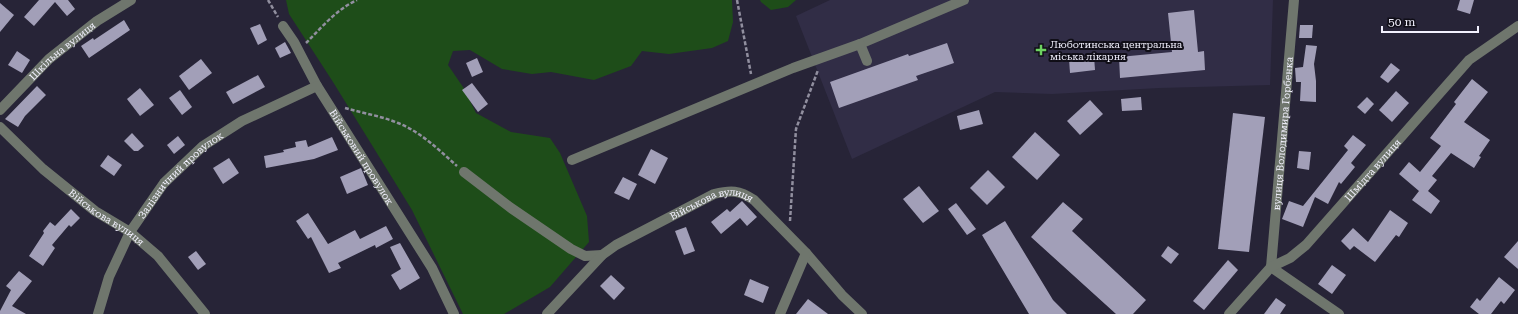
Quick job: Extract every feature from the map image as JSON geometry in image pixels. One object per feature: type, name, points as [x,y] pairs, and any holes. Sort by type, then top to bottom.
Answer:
[{"type":"street","name":"Шкільна вулиця","points":[[0,110],[49,59],[98,20],[130,0]]},
{"type":"street","points":[[572,160],[753,85],[860,44],[964,0]]},
{"type":"street","name":"вулиця Володимира Горбенка","points":[[1270,267],[1294,0]]},
{"type":"street","name":"Військовий провулок","points":[[283,26],[299,51],[317,86],[432,268],[454,314]]},
{"type":"street","name":"Шмідта вулиця","points":[[1229,314],[1270,267],[1290,258],[1306,245],[1469,60],[1518,26]]},
{"type":"street","points":[[860,44],[867,61]]},
{"type":"street","name":"Залізничний провулок","points":[[98,314],[109,277],[130,232],[164,183],[203,146],[242,121],[317,86]]},
{"type":"street","name":"Військова вулиця","points":[[0,127],[43,169],[95,212],[130,232],[158,256],[205,314]]},
{"type":"street","points":[[464,172],[511,208],[571,249],[585,256],[602,255]]},
{"type":"street","name":"Військова вулиця","points":[[547,314],[602,255],[616,245],[714,194],[737,191],[754,200],[806,253],[842,295],[862,314]]},
{"type":"street","points":[[780,314],[806,253]]},
{"type":"street","points":[[1270,267],[1339,314]]},
{"type":"path","points":[[268,0],[283,26]]},
{"type":"path","points":[[299,51],[347,4],[357,0]]},
{"type":"path","points":[[737,0],[753,85]]},
{"type":"path","points":[[789,235],[796,129],[823,57]]},
{"type":"path","points":[[326,100],[346,108],[398,123],[433,144],[464,172]]},
{"type":"shaded area","name":"Люботинська центральна міська лікарня","points":[[830,0],[1273,0],[1270,85],[1159,88],[1052,94],[995,92],[852,159],[796,16]]},
{"type":"green space","points":[[286,0],[732,0],[733,22],[728,41],[712,48],[669,54],[642,51],[631,66],[594,80],[551,72],[532,74],[502,69],[470,50],[453,51],[448,65],[463,87],[476,113],[511,132],[550,138],[560,153],[587,216],[589,242],[550,287],[504,314],[463,314],[412,210],[289,14]]},
{"type":"green space","points":[[760,0],[796,0],[788,7],[771,10]]},
{"type":"building","points":[[39,0],[68,0],[75,9],[67,16],[55,2],[34,26],[24,17]]},
{"type":"building","points":[[1460,0],[1474,0],[1470,14],[1457,10]]},
{"type":"building","points":[[0,3],[14,15],[0,32]]},
{"type":"building","points":[[1194,10],[1198,52],[1204,51],[1205,70],[1120,78],[1119,57],[1172,52],[1168,13]]},
{"type":"building","points":[[124,20],[130,30],[89,58],[81,46],[93,38],[94,40]]},
{"type":"building","points":[[260,24],[267,40],[258,45],[250,28]]},
{"type":"building","points":[[1300,25],[1313,25],[1312,38],[1299,38]]},
{"type":"building","points":[[285,42],[291,53],[280,58],[275,48]]},
{"type":"building","points":[[947,43],[954,63],[916,76],[918,80],[839,108],[830,82],[908,54],[909,56]]},
{"type":"building","points":[[1306,45],[1317,46],[1314,64],[1316,102],[1300,101],[1301,82],[1296,82],[1295,68],[1303,67]]},
{"type":"building","points":[[17,51],[30,60],[22,73],[8,65]]},
{"type":"building","points":[[1094,56],[1095,70],[1070,73],[1069,59]]},
{"type":"building","points":[[477,58],[483,72],[472,77],[466,63]]},
{"type":"building","points":[[201,59],[212,73],[189,90],[179,76]]},
{"type":"building","points":[[1391,63],[1400,70],[1388,83],[1380,77]]},
{"type":"building","points":[[258,75],[265,87],[233,104],[226,92]]},
{"type":"building","points":[[1472,79],[1488,92],[1464,122],[1490,140],[1479,156],[1481,157],[1474,168],[1451,153],[1432,176],[1437,180],[1428,191],[1440,201],[1431,214],[1412,200],[1419,191],[1399,174],[1409,162],[1420,172],[1441,146],[1430,138],[1456,104],[1454,102]]},
{"type":"building","points":[[472,83],[488,104],[478,112],[462,90]]},
{"type":"building","points":[[37,86],[46,95],[25,116],[18,127],[5,119]]},
{"type":"building","points":[[140,88],[154,105],[140,116],[127,99]]},
{"type":"building","points":[[180,90],[192,107],[182,115],[169,98]]},
{"type":"building","points":[[1396,91],[1409,103],[1392,122],[1379,110]]},
{"type":"building","points":[[1141,97],[1142,110],[1122,111],[1121,99]]},
{"type":"building","points":[[1367,97],[1374,104],[1365,114],[1357,107]]},
{"type":"building","points":[[1090,100],[1103,114],[1080,135],[1067,121]]},
{"type":"building","points":[[979,110],[983,124],[960,130],[957,116]]},
{"type":"building","points":[[1233,113],[1265,117],[1249,252],[1218,249]]},
{"type":"building","points":[[1035,132],[1060,155],[1037,180],[1012,157]]},
{"type":"building","points":[[132,133],[144,146],[138,151],[134,151],[124,141]]},
{"type":"building","points":[[1353,135],[1366,145],[1351,163],[1355,167],[1341,184],[1339,182],[1328,204],[1315,197],[1303,227],[1282,219],[1289,201],[1303,206],[1348,150],[1344,146]]},
{"type":"building","points":[[178,136],[185,145],[174,154],[167,145]]},
{"type":"building","points":[[332,137],[338,150],[314,159],[266,168],[264,156],[284,152],[283,150],[296,147],[295,142],[306,140],[308,147]]},
{"type":"building","points":[[651,149],[668,158],[655,184],[638,175]]},
{"type":"building","points":[[1299,151],[1311,152],[1309,170],[1297,168]]},
{"type":"building","points":[[108,155],[122,165],[114,176],[100,166]]},
{"type":"building","points":[[229,158],[239,173],[223,184],[213,168]]},
{"type":"building","points":[[361,168],[368,185],[347,194],[340,177]]},
{"type":"building","points":[[988,170],[1005,187],[987,205],[970,188]]},
{"type":"building","points":[[623,177],[637,184],[629,200],[614,193]]},
{"type":"building","points":[[919,186],[939,211],[923,223],[903,199]]},
{"type":"building","points":[[742,201],[757,217],[747,226],[740,218],[721,234],[711,222],[727,209],[730,212]]},
{"type":"building","points":[[1063,202],[1083,219],[1072,231],[1146,300],[1133,314],[1116,314],[1031,237]]},
{"type":"building","points":[[956,203],[976,229],[967,235],[948,209]]},
{"type":"building","points":[[71,209],[80,218],[71,227],[69,225],[52,245],[55,248],[43,266],[29,256],[44,233],[43,231],[50,222],[55,226]]},
{"type":"building","points":[[1390,210],[1408,223],[1399,237],[1396,235],[1375,262],[1354,246],[1350,250],[1341,241],[1353,228],[1368,242]]},
{"type":"building","points":[[308,213],[328,244],[355,230],[360,239],[386,226],[393,239],[376,248],[375,245],[338,263],[341,268],[329,273],[311,237],[308,239],[296,221]]},
{"type":"building","points":[[1005,221],[1053,300],[1067,314],[1029,314],[982,235]]},
{"type":"building","points":[[686,227],[695,251],[684,255],[675,231]]},
{"type":"building","points":[[1518,241],[1518,269],[1504,257]]},
{"type":"building","points":[[400,243],[420,278],[400,290],[391,275],[401,269],[390,247]]},
{"type":"building","points":[[1168,246],[1179,254],[1171,264],[1161,256]]},
{"type":"building","points":[[196,251],[206,264],[198,270],[188,257]]},
{"type":"building","points":[[1228,260],[1238,270],[1204,310],[1193,301]]},
{"type":"building","points":[[1332,265],[1346,275],[1332,294],[1318,284]]},
{"type":"building","points":[[19,271],[32,281],[12,306],[26,314],[0,314],[0,311],[11,290],[6,286]]},
{"type":"building","points":[[611,275],[625,288],[614,300],[600,286]]},
{"type":"building","points":[[1499,277],[1515,290],[1504,304],[1501,301],[1491,314],[1479,314],[1470,307],[1477,298],[1480,301]]},
{"type":"building","points":[[750,279],[769,287],[763,303],[744,295]]},
{"type":"building","points":[[1276,298],[1286,305],[1280,314],[1264,314]]},
{"type":"building","points":[[808,299],[828,314],[796,314]]},
{"type":"place","name":"Люботинська центральна міська лікарня","points":[[1041,50]]}]
